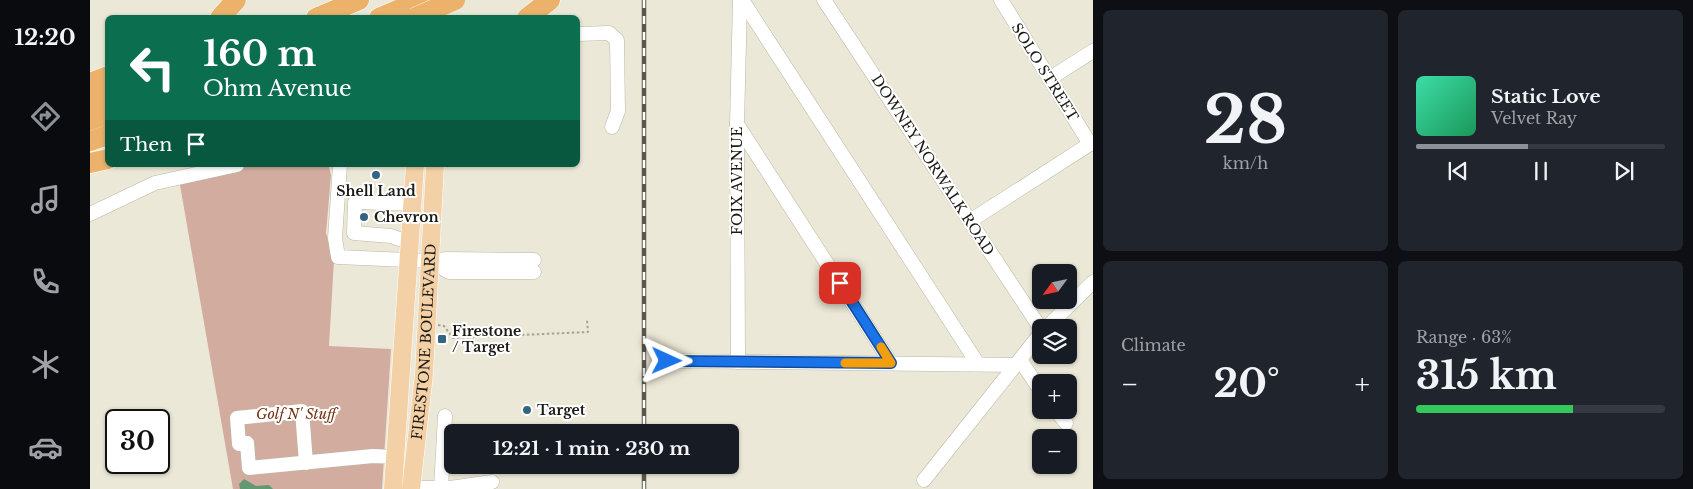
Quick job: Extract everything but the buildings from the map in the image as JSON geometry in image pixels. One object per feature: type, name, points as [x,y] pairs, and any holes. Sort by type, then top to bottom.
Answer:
[{"type":"highway","points":[[223,15],[236,0]]},
{"type":"highway","points":[[323,15],[359,0]]},
{"type":"highway","points":[[386,15],[422,0]]},
{"type":"highway","points":[[374,15],[404,7],[455,0]]},
{"type":"highway","points":[[531,15],[550,0]]},
{"type":"highway","points":[[90,82],[105,77]]},
{"type":"highway","points":[[90,101],[105,96]]},
{"type":"highway","points":[[90,120],[105,115]]},
{"type":"highway","points":[[90,126],[105,122]]},
{"type":"highway","points":[[90,141],[105,136]]},
{"type":"highway","points":[[90,163],[105,160]]},
{"type":"main road","points":[[422,0],[422,15]]},
{"type":"main road","points":[[444,15],[445,0]]},
{"type":"main road","name":"FIRESTONE BOULEVARD","points":[[393,489],[415,167]]},
{"type":"main road","name":"FIRESTONE BOULEVARD","points":[[412,488],[424,374],[435,167]]},
{"type":"main road","points":[[398,404],[407,408],[409,413],[406,471],[412,488]]},
{"type":"street","name":"FOIX AVENUE","points":[[738,362],[737,124],[741,0]]},
{"type":"street","points":[[741,0],[978,364]]},
{"type":"street","name":"DOWNEY NORWALK ROAD","points":[[824,0],[1033,319]]},
{"type":"street","name":"SOLO STREET","points":[[1000,0],[1091,143]]},
{"type":"street","points":[[580,34],[609,33],[617,40],[618,111],[612,127]]},
{"type":"street","points":[[1049,79],[1093,51]]},
{"type":"street","points":[[737,124],[891,363]]},
{"type":"street","points":[[970,221],[1091,143]]},
{"type":"street","points":[[90,214],[155,183],[228,167]]},
{"type":"street","points":[[340,167],[335,238],[338,257],[409,251]]},
{"type":"street","points":[[413,204],[355,202],[354,233],[391,236],[409,251],[449,272],[534,266]]},
{"type":"street","points":[[1055,319],[1093,282]]},
{"type":"street","name":"DOWNEY NORWALK ROAD","points":[[924,480],[971,424],[1032,343]]},
{"type":"street","points":[[667,361],[978,364],[1018,362],[1032,379]]},
{"type":"street","points":[[306,463],[302,411],[236,418],[239,444],[247,443],[249,468],[306,463],[373,456],[395,457]]},
{"type":"street","points":[[441,488],[445,416]]},
{"type":"street","points":[[1062,419],[1066,424]]},
{"type":"street","points":[[412,488],[441,488],[492,482]]},
{"type":"path","points":[[426,322],[444,326],[453,338],[588,332],[587,320]]},
{"type":"green space","name":"Golf N' Stuff","points":[[242,167],[329,167],[331,175],[326,233],[334,260],[329,346],[391,349],[382,489],[233,489],[180,185],[183,180]]},
{"type":"shaded area","points":[[244,479],[256,486],[269,485],[273,489],[240,489],[239,484]]},
{"type":"railway","points":[[644,0],[644,424]]},
{"type":"railway","points":[[644,474],[644,489]]},
{"type":"slow traffic","points":[[845,363],[891,363],[881,347]]},
{"type":"place","name":"Shell Land","points":[[376,175]]},
{"type":"place","name":"Chevron","points":[[364,217]]},
{"type":"place","name":"Firestone / Target","points":[[442,339]]},
{"type":"place","name":"Target","points":[[527,410]]},
{"type":"route","points":[[667,361],[891,363],[840,283]]}]
